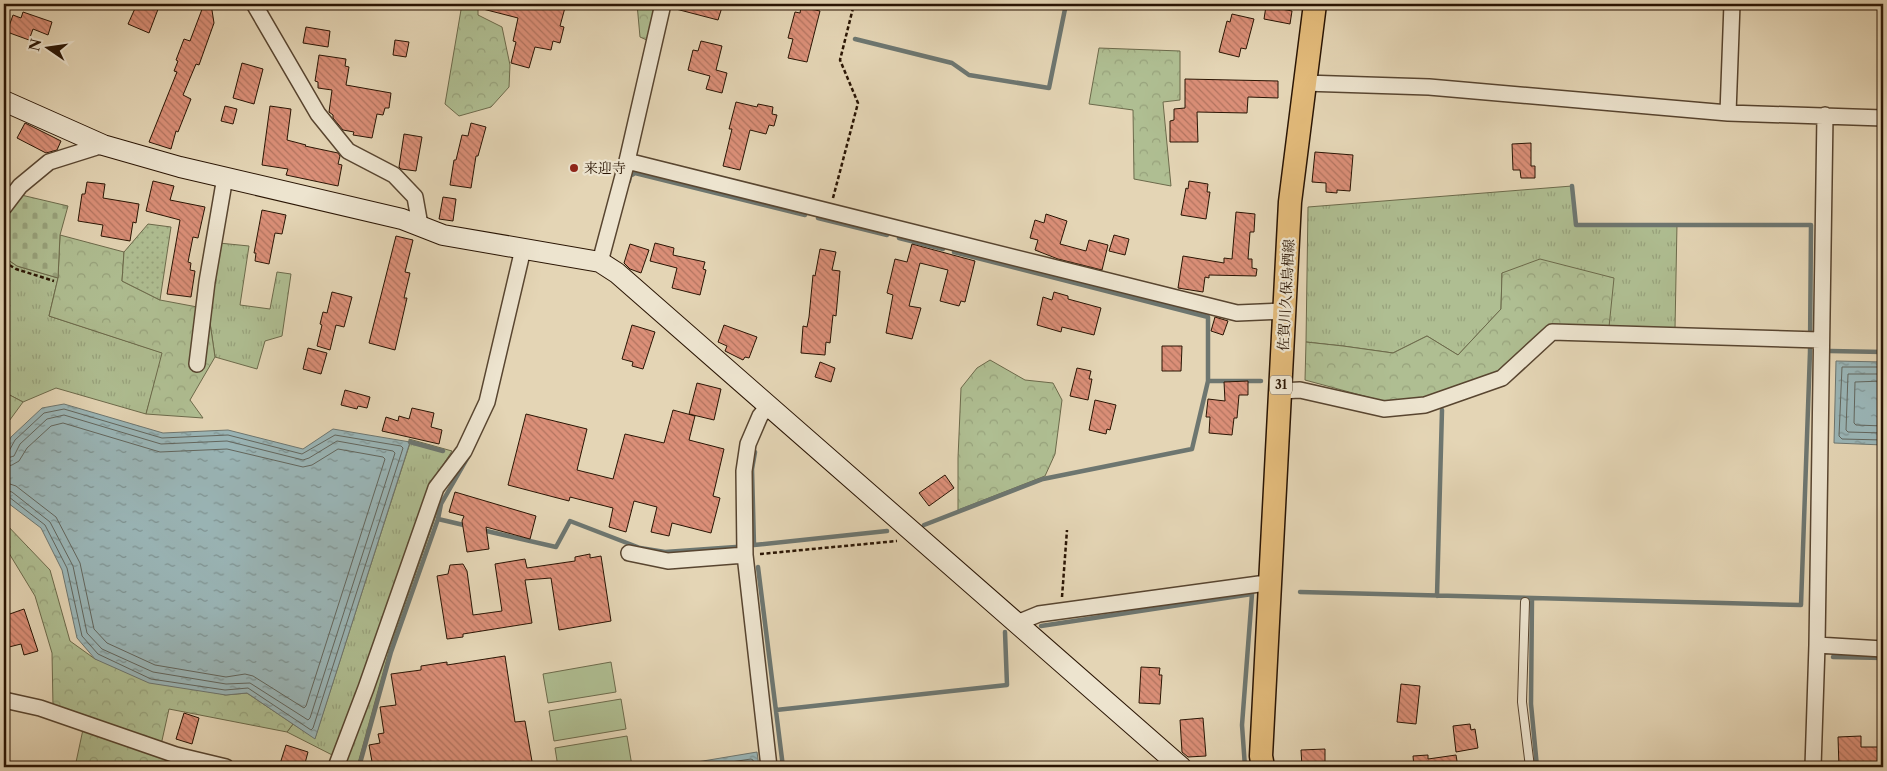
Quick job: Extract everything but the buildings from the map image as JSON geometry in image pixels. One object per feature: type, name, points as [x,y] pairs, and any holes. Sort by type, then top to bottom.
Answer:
[{"type":"main road","name":"佐賀川久保鳥栖線","points":[[1263,767],[1261,756],[1290,202],[1315,4]]},
{"type":"street","points":[[254,4],[318,114],[348,151],[394,175],[415,196],[420,225]]},
{"type":"street","points":[[600,262],[627,161],[663,4]]},
{"type":"street","points":[[1728,112],[1732,4]]},
{"type":"street","points":[[1304,83],[1429,87],[1728,112],[1883,118]]},
{"type":"street","points":[[4,101],[103,145],[180,167],[402,219],[443,235],[600,262],[617,273],[769,405],[1181,767]]},
{"type":"street","points":[[1812,767],[1817,646],[1813,339],[1824,115]]},
{"type":"street","points":[[4,207],[20,186],[49,162],[103,145]]},
{"type":"street","points":[[627,161],[1237,313],[1285,311]]},
{"type":"street","points":[[197,364],[207,282],[225,177]]},
{"type":"street","points":[[336,767],[366,688],[436,488],[464,451],[487,402],[523,249]]},
{"type":"street","points":[[1281,391],[1300,390],[1384,409],[1425,405],[1502,378],[1552,332],[1813,339]]},
{"type":"street","points":[[769,405],[760,416],[748,444],[744,472],[745,555],[769,767]]},
{"type":"street","points":[[628,554],[668,562],[745,555]]},
{"type":"street","points":[[1017,623],[1039,614],[1270,584]]},
{"type":"street","points":[[1817,646],[1883,650]]},
{"type":"street","points":[[4,700],[40,708],[176,755],[226,767]]},
{"type":"lane","points":[[1524,602],[1522,702],[1530,767]]},
{"type":"path","points":[[829,212],[858,103],[840,60],[854,4]]},
{"type":"path","points":[[4,262],[16,269],[54,281]]},
{"type":"path","points":[[1061,611],[1067,530]]},
{"type":"path","points":[[745,555],[896,542],[913,532]]},
{"type":"green space","points":[[462,4],[478,4],[478,15],[502,27],[510,65],[509,87],[491,107],[459,116],[445,104]]},
{"type":"green space","points":[[637,4],[657,4],[649,41],[640,37]]},
{"type":"green space","points":[[1099,48],[1180,51],[1180,100],[1163,102],[1171,186],[1134,179],[1133,110],[1089,104]]},
{"type":"green space","points":[[1572,186],[1576,225],[1677,224],[1675,329],[1609,327],[1502,273],[1501,309],[1458,355],[1427,336],[1393,353],[1306,342],[1308,207]]},
{"type":"green space","points":[[17,194],[68,206],[60,235],[58,278],[17,266],[4,257],[4,212]]},
{"type":"green space","points":[[148,224],[171,227],[160,300],[122,281],[124,252]]},
{"type":"green space","points":[[60,235],[124,252],[122,281],[160,300],[208,309],[215,357],[190,400],[203,418],[146,414],[162,353],[49,316],[58,278]]},
{"type":"green space","points":[[219,243],[249,246],[240,305],[270,309],[277,272],[291,274],[282,336],[265,341],[257,369],[215,357],[208,309]]},
{"type":"green space","points":[[4,257],[17,266],[58,278],[49,316],[163,353],[146,414],[56,388],[23,402],[4,392]]},
{"type":"green space","points":[[1540,259],[1614,278],[1609,327],[1546,328],[1501,374],[1426,399],[1386,402],[1305,380],[1306,342],[1393,353],[1427,336],[1458,355],[1501,309],[1502,273]]},
{"type":"green space","points":[[990,360],[1025,380],[1053,383],[1062,400],[1055,454],[1045,476],[958,510],[961,388],[977,368]]},
{"type":"green space","points":[[4,392],[23,402],[4,428]]},
{"type":"green space","points":[[409,439],[452,451],[428,488],[440,504],[389,651],[357,767],[343,767],[344,761],[287,732],[293,724],[315,738],[410,443]]},
{"type":"green space","points":[[4,522],[50,570],[70,641],[95,659],[225,695],[247,693],[293,724],[287,732],[169,709],[161,745],[224,767],[75,767],[85,720],[53,706],[52,653],[35,596],[4,545]]},
{"type":"green space","points":[[611,662],[616,692],[548,703],[543,674]]},
{"type":"green space","points":[[621,699],[626,729],[554,741],[549,711]]},
{"type":"green space","points":[[627,736],[632,766],[558,767],[555,748]]},
{"type":"water","points":[[1836,361],[1883,362],[1883,445],[1834,443]]},
{"type":"water","points":[[64,404],[163,433],[228,430],[303,449],[333,429],[410,442],[315,739],[247,693],[226,695],[149,683],[95,659],[77,638],[62,570],[41,528],[4,500],[4,452],[11,437],[42,408]]},
{"type":"water","points":[[757,752],[759,767],[667,767]]},
{"type":"waterway","points":[[855,39],[952,63],[969,75],[1049,88],[1066,4]]},
{"type":"waterway","points":[[629,181],[630,176],[635,173],[805,215]]},
{"type":"waterway","points":[[1300,592],[1801,605],[1810,352],[1811,225],[1576,225],[1572,186]]},
{"type":"waterway","points":[[818,218],[887,235]]},
{"type":"waterway","points":[[899,238],[943,249]]},
{"type":"waterway","points":[[954,252],[1208,317],[1208,381],[1261,381]]},
{"type":"waterway","points":[[1830,351],[1883,352]]},
{"type":"waterway","points":[[924,525],[1043,479],[1192,449],[1208,381]]},
{"type":"waterway","points":[[1437,596],[1442,410]]},
{"type":"waterway","points":[[410,442],[443,451]]},
{"type":"waterway","points":[[755,452],[752,469],[754,545],[887,531]]},
{"type":"waterway","points":[[468,457],[441,504],[438,519],[468,526]]},
{"type":"waterway","points":[[359,767],[391,652],[438,519]]},
{"type":"waterway","points":[[482,530],[556,547],[570,521],[640,548],[665,552],[736,547]]},
{"type":"waterway","points":[[758,567],[783,767]]},
{"type":"waterway","points":[[1041,626],[1252,594],[1242,725],[1245,767]]},
{"type":"waterway","points":[[1532,598],[1531,704],[1537,767]]},
{"type":"waterway","points":[[776,710],[1007,685],[1005,632]]},
{"type":"waterway","points":[[1833,657],[1883,658]]},
{"type":"place","name":"来迎寺","points":[[574,168]]}]
